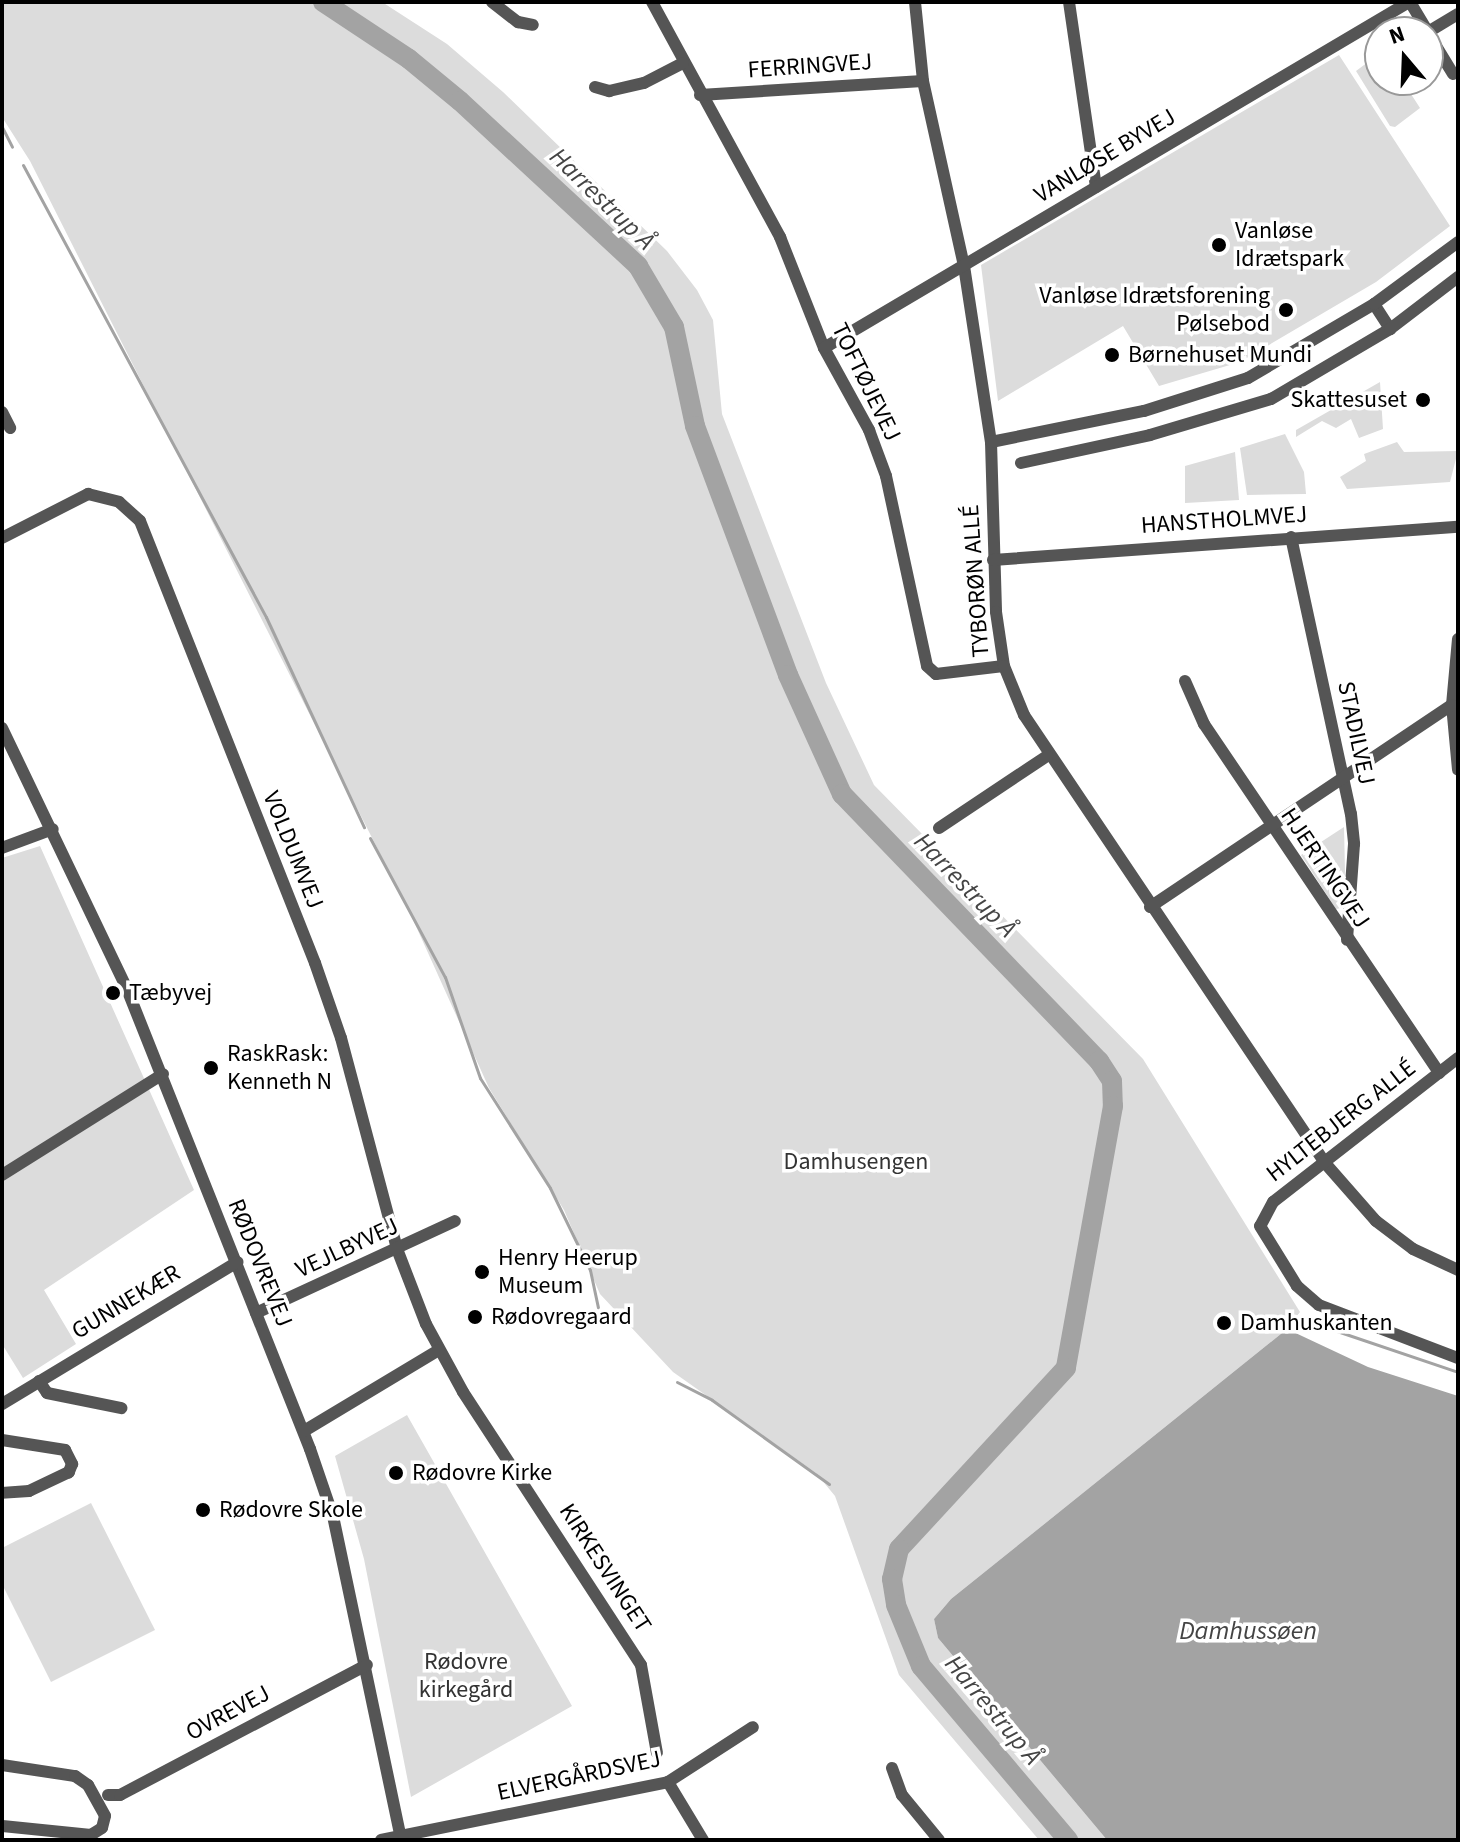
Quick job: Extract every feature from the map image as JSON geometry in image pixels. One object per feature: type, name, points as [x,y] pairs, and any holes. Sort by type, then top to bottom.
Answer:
[{"type":"street","points":[[492,2],[518,22],[533,25]]},
{"type":"street","name":"TOFTØJEVEJ","points":[[652,2],[780,237],[808,314],[869,430],[886,476],[927,666],[936,674],[1004,666]]},
{"type":"street","name":"TYBORØN ALLÉ","points":[[915,2],[923,81],[964,266],[991,442],[993,560],[1004,666],[1047,756],[1325,1163],[1385,1228],[1458,1270]]},
{"type":"street","points":[[1069,2],[1096,187]]},
{"type":"street","name":"VANLØSE BYVEJ","points":[[824,348],[1096,187],[1387,7],[1409,2]]},
{"type":"street","name":"VANLØSE BYVEJ","points":[[1444,59],[1453,74]]},
{"type":"street","points":[[595,87],[609,91],[644,83],[683,63]]},
{"type":"street","name":"FERRINGVEJ","points":[[700,95],[923,81]]},
{"type":"street","points":[[991,442],[1144,411],[1278,365],[1374,304],[1458,242]]},
{"type":"street","points":[[1021,463],[1150,435],[1271,399],[1390,329],[1458,277]]},
{"type":"street","points":[[1374,304],[1390,329]]},
{"type":"street","points":[[1144,411],[1150,435]]},
{"type":"street","points":[[2,412],[10,428]]},
{"type":"street","name":"VOLDUMVEJ","points":[[2,538],[88,494],[119,502],[140,521],[315,963],[341,1038],[397,1249],[439,1350]]},
{"type":"street","name":"HANSTHOLMVEJ","points":[[993,560],[1458,527]]},
{"type":"street","name":"STADILVEJ","points":[[1291,537],[1343,777],[1354,844],[1347,940]]},
{"type":"street","points":[[1458,639],[1452,705],[1458,770]]},
{"type":"street","name":"HJERTINGVEJ","points":[[1185,681],[1204,724],[1439,1073]]},
{"type":"street","points":[[1150,907],[1452,705]]},
{"type":"street","name":"RØDOVREVEJ","points":[[2,728],[53,829],[163,1074],[304,1431],[333,1516],[367,1665],[401,1838]]},
{"type":"street","points":[[939,828],[1047,756]]},
{"type":"street","points":[[2,848],[53,829]]},
{"type":"street","name":"HYLTEBJERG ALLÉ","points":[[1458,1058],[1273,1202],[1260,1226],[1297,1286],[1319,1305],[1458,1358]]},
{"type":"street","points":[[2,1175],[163,1074]]},
{"type":"street","name":"VEJLBYVEJ","points":[[256,1313],[455,1221]]},
{"type":"street","name":"GUNNEKÆR","points":[[2,1404],[237,1262]]},
{"type":"street","points":[[304,1431],[439,1350]]},
{"type":"street","name":"KIRKESVINGET","points":[[439,1350],[641,1665],[657,1753]]},
{"type":"street","points":[[39,1381],[47,1393],[83,1396],[121,1408]]},
{"type":"street","points":[[2,1440],[56,1447],[71,1456],[72,1464],[69,1472],[29,1491],[2,1493]]},
{"type":"street","name":"OVREVEJ","points":[[108,1795],[120,1795],[367,1665]]},
{"type":"street","name":"ELVERGÅRDSVEJ","points":[[381,1840],[668,1782],[753,1727]]},
{"type":"street","points":[[2,1765],[75,1776],[88,1785],[105,1816],[102,1828],[91,1835],[2,1826]]},
{"type":"street","points":[[892,1768],[902,1795],[939,1840]]},
{"type":"street","points":[[668,1782],[703,1840]]},
{"type":"green space","name":"Damhusengen","points":[[2,2],[382,2],[447,44],[503,92],[667,251],[697,290],[713,320],[722,414],[826,683],[874,785],[1143,1059],[1300,1312],[1287,1329],[951,1599],[934,1619],[938,1638],[1107,1840],[1039,1840],[899,1675],[835,1496],[816,1473],[673,1372],[600,1294],[564,1210],[489,1088],[410,913],[30,161],[2,117]]},
{"type":"green space","name":"Vanløse Idrætspark","points":[[1339,55],[1450,226],[1376,282],[1240,362],[1159,386],[1123,326],[998,401],[981,265]]},
{"type":"green space","points":[[1364,65],[1364,84],[1356,71]]},
{"type":"green space","points":[[1371,96],[1412,96],[1420,108],[1395,127],[1390,126]]},
{"type":"green space","points":[[1380,382],[1383,429],[1359,438],[1351,419],[1336,428],[1322,421],[1296,437],[1296,430]]},
{"type":"green space","points":[[1285,434],[1304,472],[1306,494],[1247,495],[1240,448]]},
{"type":"green space","points":[[1397,442],[1404,452],[1458,451],[1450,482],[1347,489],[1340,477],[1366,461],[1364,454]]},
{"type":"green space","points":[[1235,452],[1239,500],[1185,503],[1185,466]]},
{"type":"green space","points":[[1344,827],[1345,872],[1341,908],[1336,909],[1301,855]]},
{"type":"green space","points":[[40,846],[194,1190],[44,1290],[76,1344],[23,1378],[2,1344],[2,858]]},
{"type":"green space","name":"Rødovre kirkegård","points":[[407,1415],[572,1706],[411,1797],[364,1559],[335,1456]]},
{"type":"green space","points":[[91,1503],[155,1630],[51,1682],[2,1584],[2,1548]]},
{"type":"water","name":"Damhussøen","points":[[1287,1329],[1368,1367],[1458,1396],[1458,1840],[1107,1840],[938,1638],[934,1619],[951,1599]]},
{"type":"waterway","name":"Harrestrup Å","points":[[323,2],[409,59],[460,101],[638,266],[674,327],[695,426],[788,675],[842,794],[1099,1061],[1112,1081],[1113,1106],[1066,1368],[899,1549],[892,1579],[896,1605],[921,1666],[1068,1840]]},
{"type":"waterway","name":"Harrestrup Å","points":[[2,127],[12,147]]},
{"type":"waterway","name":"Harrestrup Å","points":[[23,165],[266,617],[364,827]]},
{"type":"waterway","name":"Harrestrup Å","points":[[370,838],[445,977],[480,1078],[550,1188],[590,1270],[598,1307]]},
{"type":"waterway","points":[[1322,1326],[1458,1372]]},
{"type":"waterway","name":"Harrestrup Å","points":[[677,1382],[712,1400],[829,1484]]},
{"type":"place","name":"Vanløse Idrætspark","points":[[1219,245]]},
{"type":"place","name":"Vanløse Idrætsforening Pølsebod","points":[[1286,310]]},
{"type":"place","name":"Børnehuset Mundi","points":[[1112,355]]},
{"type":"place","name":"Skattesuset","points":[[1423,400]]},
{"type":"place","name":"Tæbyvej","points":[[113,993]]},
{"type":"place","name":"RaskRask: Kenneth N","points":[[211,1068]]},
{"type":"place","name":"Henry Heerup Museum","points":[[482,1272]]},
{"type":"place","name":"Rødovregaard","points":[[475,1317]]},
{"type":"place","name":"Damhuskanten","points":[[1224,1323]]},
{"type":"place","name":"Rødovre Kirke","points":[[396,1473]]},
{"type":"place","name":"Rødovre Skole","points":[[203,1510]]}]
